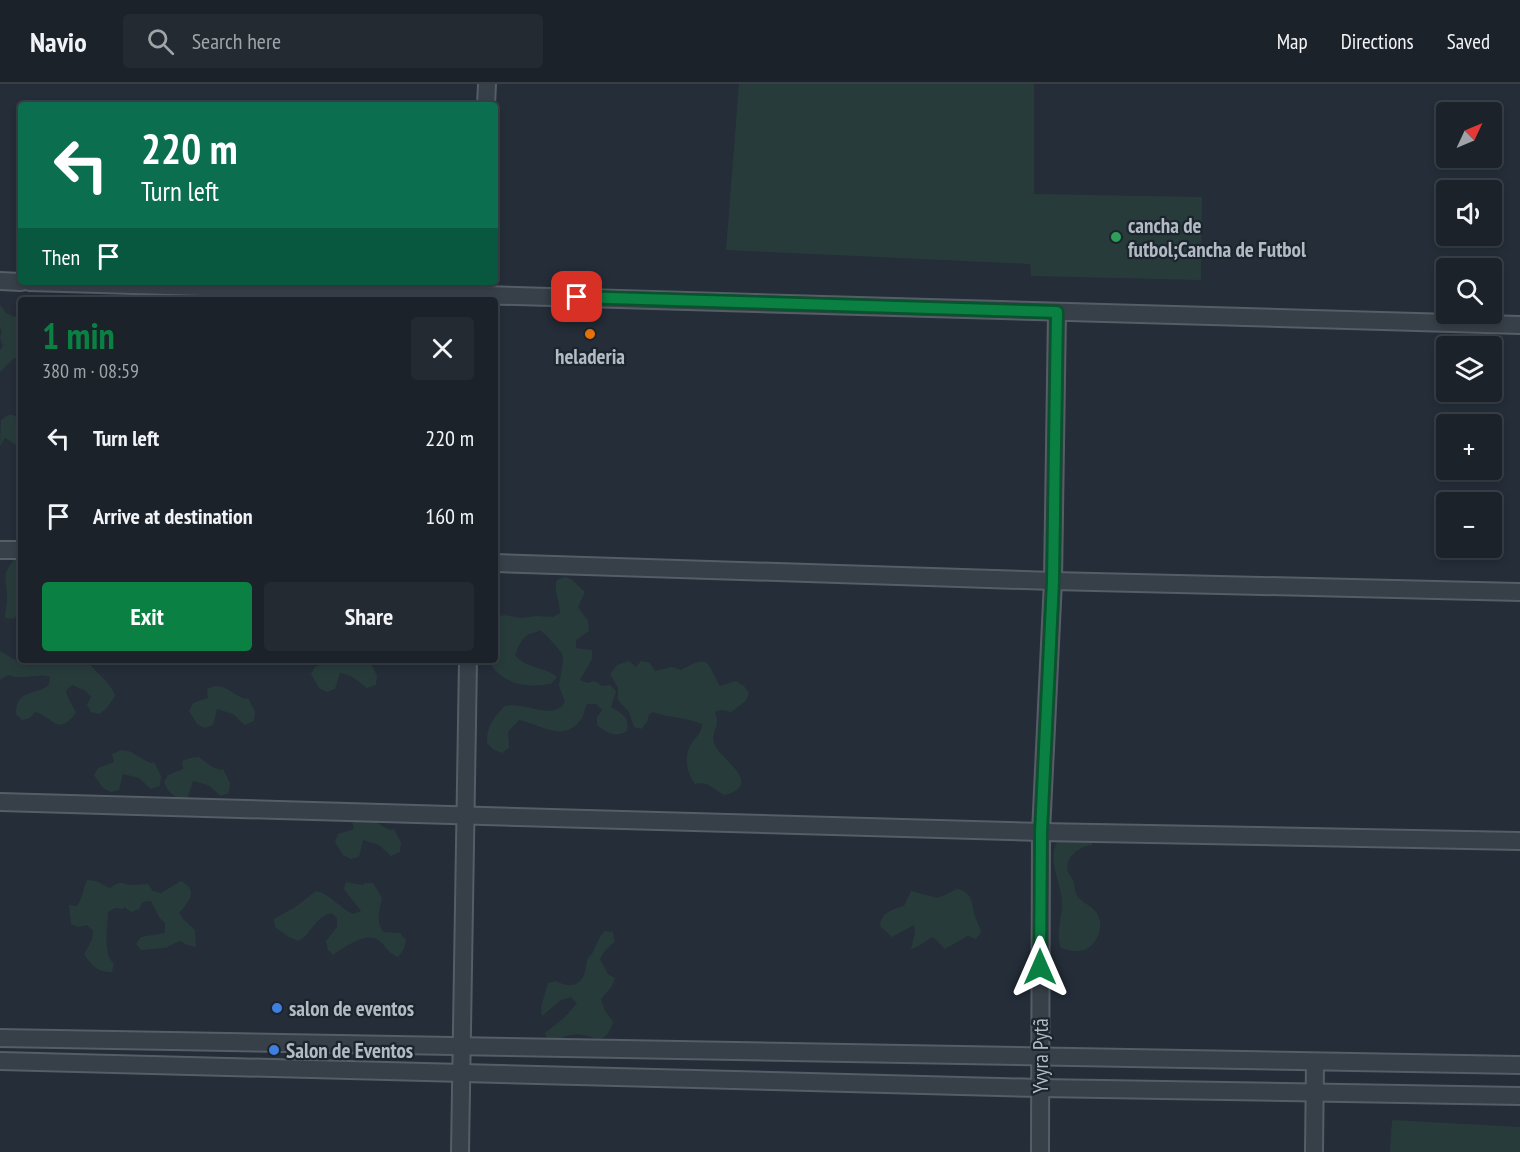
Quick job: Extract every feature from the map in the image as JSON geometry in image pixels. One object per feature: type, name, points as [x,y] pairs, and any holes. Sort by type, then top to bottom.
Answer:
[{"type":"street","points":[[486,102],[487,84]]},
{"type":"street","points":[[0,281],[18,282]]},
{"type":"street","points":[[165,285],[481,292],[1520,325]]},
{"type":"street","name":"Yvyra Pytã","points":[[1040,1152],[1041,832],[1053,581],[1057,312]]},
{"type":"street","points":[[0,550],[18,550]]},
{"type":"street","points":[[498,563],[1053,581],[1520,592]]},
{"type":"street","points":[[460,1152],[468,663]]},
{"type":"street","points":[[0,802],[1041,832],[1520,841]]},
{"type":"street","points":[[0,1038],[1520,1065]]},
{"type":"street","points":[[0,1061],[1040,1088],[1520,1096]]},
{"type":"street","points":[[1314,1152],[1315,1062]]},
{"type":"shaded area","points":[[739,84],[1034,84],[1034,194],[1202,197],[1201,280],[1031,276],[1030,264],[726,250]]},
{"type":"shaded area","points":[[0,305],[6,313],[14,317],[18,315],[18,359],[14,358],[0,372],[0,350],[3,346]]},
{"type":"shaded area","points":[[8,415],[18,418],[18,446],[5,438],[0,446],[1,420]]},
{"type":"shaded area","points":[[18,557],[18,615],[13,619],[5,618],[8,569]]},
{"type":"shaded area","points":[[565,577],[572,580],[585,592],[578,607],[588,621],[589,631],[576,640],[576,648],[592,650],[592,659],[580,680],[587,683],[595,681],[602,686],[610,685],[616,691],[611,707],[626,719],[627,731],[611,734],[604,730],[597,725],[597,717],[602,710],[596,704],[587,704],[580,721],[566,731],[551,730],[519,720],[508,732],[509,748],[502,753],[487,743],[489,727],[505,706],[522,706],[546,711],[560,708],[565,702],[559,686],[562,653],[539,630],[525,637],[515,655],[524,663],[557,677],[551,684],[515,683],[500,675],[494,668],[490,663],[498,663],[498,617],[504,615],[520,618],[553,617],[560,613],[556,592],[557,580]]},
{"type":"shaded area","points":[[0,651],[18,660],[18,663],[90,663],[110,685],[115,696],[106,709],[99,714],[91,712],[87,705],[91,697],[86,691],[72,685],[66,691],[76,713],[70,720],[60,725],[35,712],[30,718],[22,720],[16,714],[19,700],[49,685],[50,677],[8,675],[0,680]]},
{"type":"shaded area","points":[[629,661],[636,667],[641,661],[650,663],[655,671],[672,667],[681,670],[702,661],[709,666],[720,686],[736,681],[744,686],[749,693],[746,701],[731,712],[722,710],[715,712],[717,721],[714,743],[741,778],[741,785],[736,791],[724,795],[707,785],[695,784],[692,780],[688,771],[687,756],[702,724],[653,712],[649,714],[647,722],[641,729],[634,727],[629,712],[618,700],[618,688],[610,674],[617,665]]},
{"type":"shaded area","points":[[324,663],[371,663],[377,676],[376,685],[367,688],[351,676],[340,673],[335,689],[327,692],[319,688],[311,674],[315,667]]},
{"type":"shaded area","points":[[215,686],[223,687],[245,699],[248,698],[255,712],[254,721],[245,725],[233,714],[217,709],[213,725],[205,728],[197,724],[189,711],[193,703],[208,698],[207,689]]},
{"type":"shaded area","points":[[121,750],[129,751],[151,763],[154,762],[161,776],[160,786],[151,789],[139,778],[123,774],[119,790],[111,792],[103,788],[94,775],[98,768],[114,762],[112,754]]},
{"type":"shaded area","points":[[199,757],[212,767],[223,769],[230,783],[229,793],[221,796],[208,785],[193,781],[188,797],[180,799],[170,792],[164,782],[168,775],[183,769],[182,761]]},
{"type":"shaded area","points":[[361,817],[369,818],[391,830],[394,829],[401,843],[400,852],[391,856],[379,845],[363,840],[359,857],[351,859],[343,855],[335,842],[338,834],[354,829],[352,821]]},
{"type":"shaded area","points":[[1060,837],[1092,840],[1092,845],[1074,853],[1067,867],[1074,882],[1076,894],[1094,910],[1100,921],[1097,939],[1091,946],[1081,951],[1061,948],[1060,943],[1062,897],[1055,871],[1054,854]]},
{"type":"shaded area","points":[[87,880],[96,881],[110,888],[120,883],[148,884],[153,891],[161,893],[181,881],[190,888],[191,892],[189,900],[179,913],[195,930],[196,947],[180,941],[165,948],[141,950],[136,944],[141,937],[165,933],[165,923],[159,917],[151,901],[143,902],[139,909],[131,912],[124,907],[123,909],[115,908],[108,912],[107,933],[108,953],[114,964],[112,972],[99,970],[84,954],[92,940],[93,931],[87,925],[78,927],[71,924],[69,905],[77,906]]},
{"type":"shaded area","points":[[346,882],[363,885],[373,883],[382,898],[379,919],[383,932],[400,933],[406,940],[404,949],[398,957],[381,942],[370,938],[356,941],[333,955],[328,950],[326,941],[337,927],[337,918],[331,913],[321,918],[298,941],[275,927],[274,919],[297,906],[316,891],[326,895],[353,914],[361,911],[344,889]]},
{"type":"shaded area","points":[[957,889],[968,894],[971,900],[981,932],[976,939],[968,936],[945,949],[933,937],[911,949],[915,933],[914,925],[892,937],[880,926],[885,915],[891,910],[904,906],[911,891],[938,898]]},
{"type":"shaded area","points":[[605,931],[613,932],[614,941],[616,940],[600,959],[608,974],[615,978],[612,986],[601,999],[604,1009],[613,1022],[609,1031],[601,1038],[578,1034],[548,1041],[545,1033],[565,1017],[577,1003],[571,997],[561,1000],[542,1016],[541,1007],[548,983],[556,981],[572,985],[578,982],[584,975],[587,960]]},
{"type":"shaded area","points":[[1392,1120],[1520,1127],[1520,1152],[1390,1152]]},
{"type":"place","name":"cancha de futbol;Cancha de Futbol","points":[[1116,237]]},
{"type":"place","name":"heladeria","points":[[590,334]]},
{"type":"place","name":"salon de eventos","points":[[277,1008]]},
{"type":"place","name":"Salon de Eventos","points":[[274,1050]]},
{"type":"route","points":[[577,297],[1057,312],[1053,581],[1041,832],[1040,967]]}]
